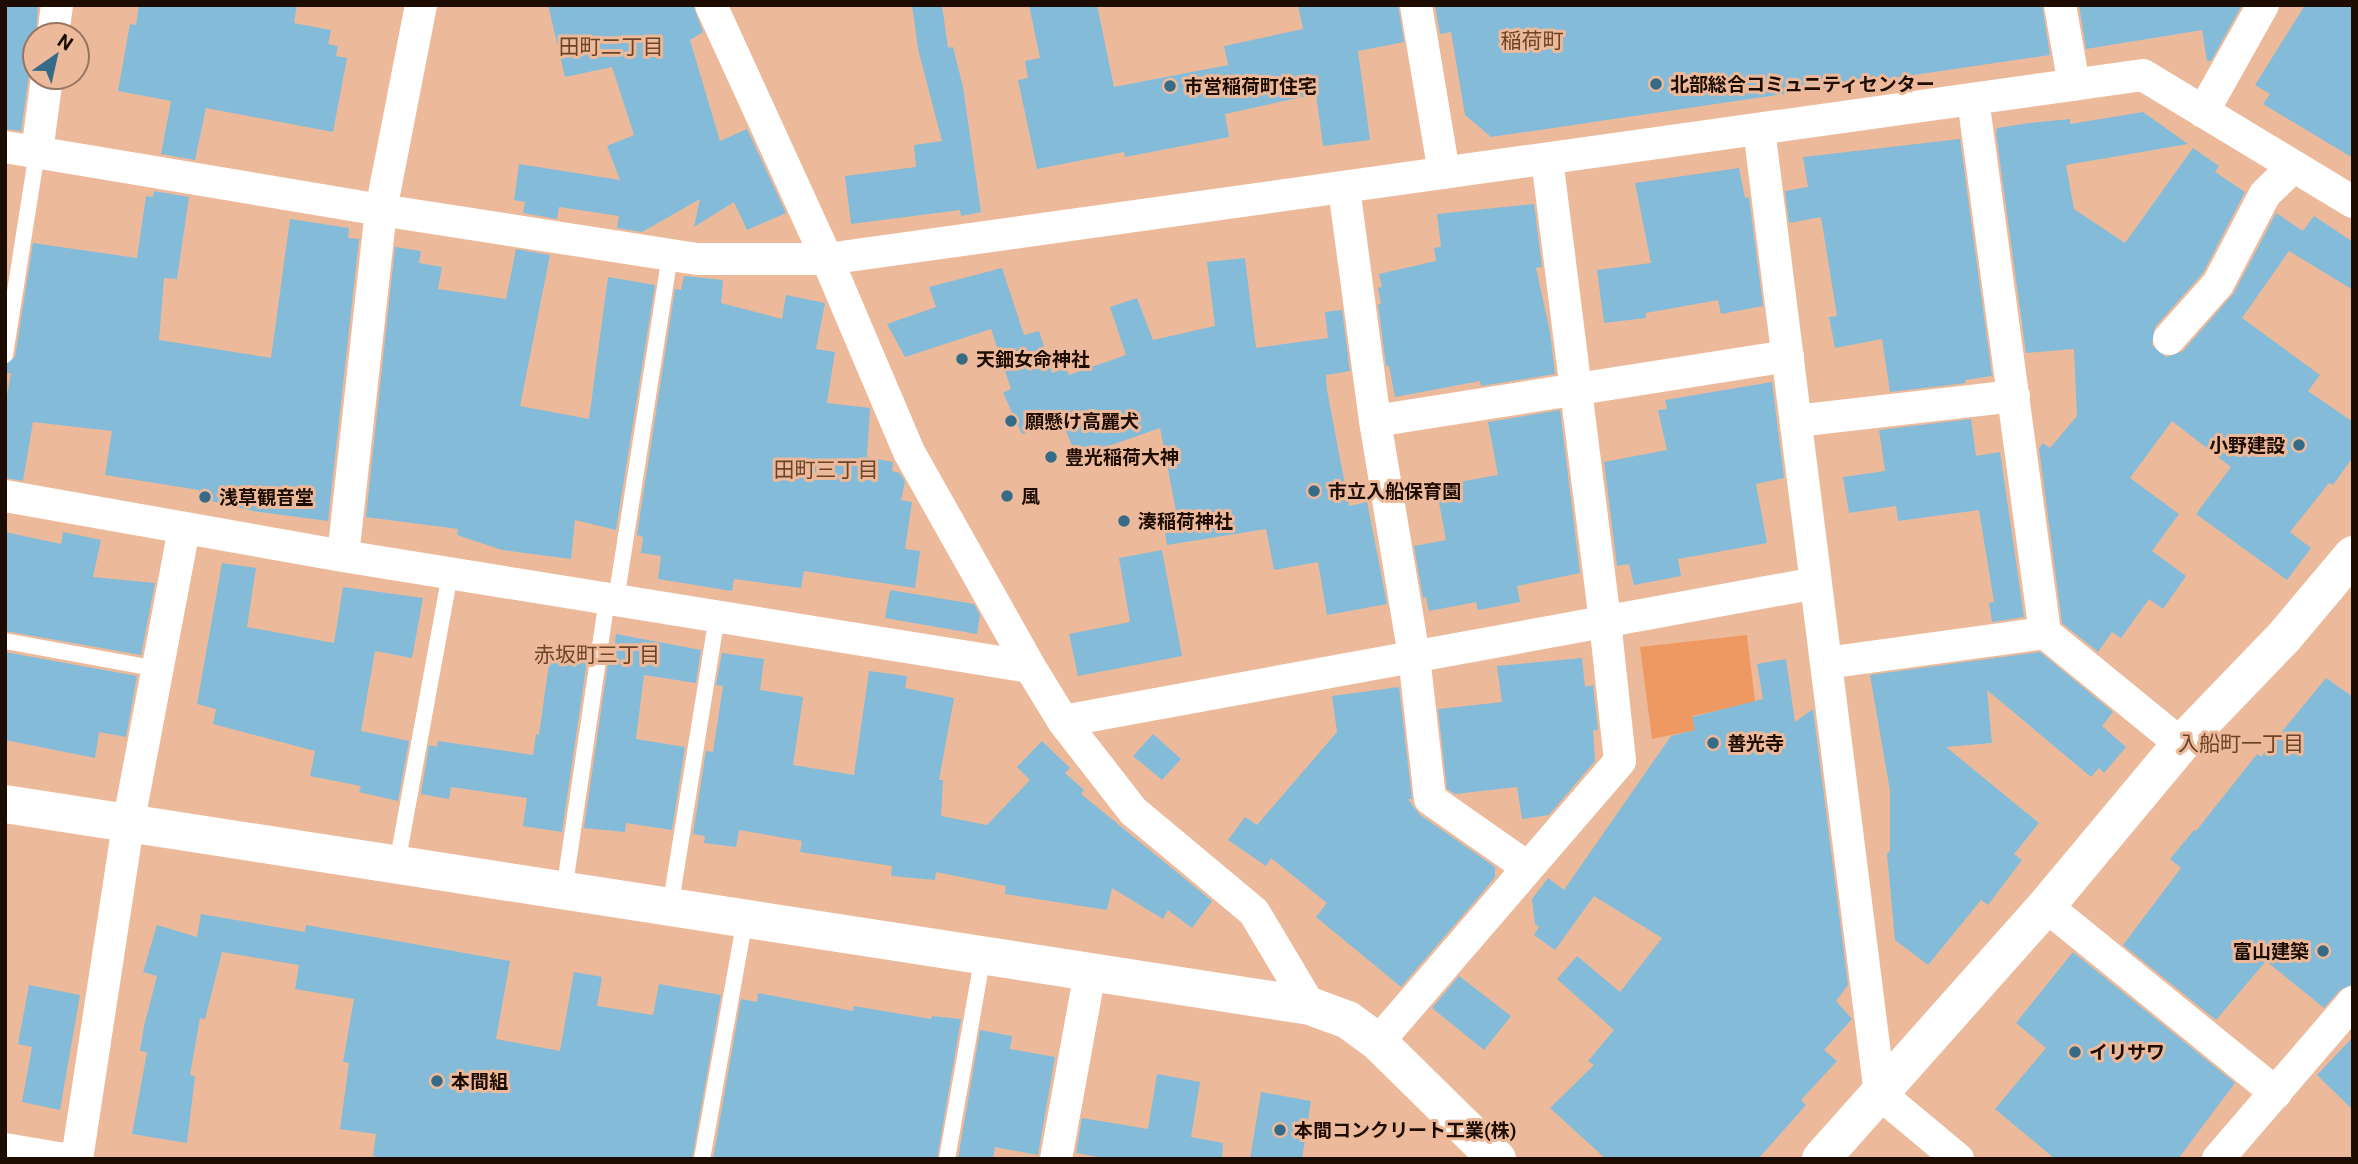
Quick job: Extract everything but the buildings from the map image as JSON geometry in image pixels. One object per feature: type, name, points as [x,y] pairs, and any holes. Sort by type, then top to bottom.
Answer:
[{"type":"street","points":[[343,556],[381,211],[421,5]]},
{"type":"street","points":[[711,5],[827,260],[909,452],[1030,667],[1063,721],[1133,811],[1254,912],[1310,1006]]},
{"type":"street","points":[[1416,5],[1444,173]]},
{"type":"street","points":[[2060,5],[2074,85]]},
{"type":"street","points":[[2203,112],[2263,5]]},
{"type":"street","points":[[5,147],[381,211],[698,260],[827,260],[2143,75],[2292,168],[2353,202]]},
{"type":"street","points":[[37,152],[45,91]]},
{"type":"street","points":[[1973,99],[2045,633],[2181,744]]},
{"type":"street","points":[[1759,129],[1880,1094],[1958,1159]]},
{"type":"street","points":[[1378,1042],[1620,761],[1547,159]]},
{"type":"street","points":[[2169,339],[2218,284],[2265,194],[2292,168]]},
{"type":"street","points":[[1344,188],[1375,421],[1414,656],[1430,799],[1527,867]]},
{"type":"street","points":[[1375,421],[1788,356]]},
{"type":"street","points":[[1796,421],[2014,396]]},
{"type":"street","points":[[5,496],[450,574],[1030,667]]},
{"type":"street","points":[[77,1159],[128,825],[184,529]]},
{"type":"street","points":[[1821,1159],[2046,906],[2181,744],[2284,637],[2353,555]]},
{"type":"street","points":[[1063,721],[1816,583]]},
{"type":"street","points":[[1826,663],[2045,633]]},
{"type":"street","points":[[5,804],[1310,1006],[1348,1020],[1378,1042],[1497,1159]]},
{"type":"street","points":[[2046,906],[2276,1093]]},
{"type":"street","points":[[1056,1159],[1090,972]]},
{"type":"street","points":[[2218,1159],[2353,1002]]},
{"type":"street","points":[[5,1149],[64,1159]]},
{"type":"lane","points":[[5,355],[37,152]]},
{"type":"lane","points":[[564,891],[670,256]]},
{"type":"lane","points":[[397,866],[450,574]]},
{"type":"lane","points":[[670,908],[718,616]]},
{"type":"lane","points":[[5,641],[158,669]]},
{"type":"lane","points":[[702,1159],[744,919]]},
{"type":"lane","points":[[947,1159],[983,955]]},
{"type":"shaded area","points":[[1747,635],[1756,710],[1724,709],[1692,716],[1695,730],[1652,739],[1640,647]]},
{"type":"place","name":"北部総合コミュニティセンター","points":[[1656,84]]},
{"type":"place","name":"市営稲荷町住宅","points":[[1170,86]]},
{"type":"place","name":"天鈿女命神社","points":[[962,359]]},
{"type":"place","name":"願懸け高麗犬","points":[[1011,421]]},
{"type":"place","name":"小野建設","points":[[2299,445]]},
{"type":"place","name":"豊光稲荷大神","points":[[1051,457]]},
{"type":"place","name":"市立入船保育園","points":[[1314,491]]},
{"type":"place","name":"風","points":[[1007,496]]},
{"type":"place","name":"浅草観音堂","points":[[205,497]]},
{"type":"place","name":"湊稲荷神社","points":[[1124,521]]},
{"type":"place","name":"善光寺","points":[[1713,743]]},
{"type":"place","name":"富山建築","points":[[2323,951]]},
{"type":"place","name":"イリサワ","points":[[2075,1052]]},
{"type":"place","name":"本間組","points":[[437,1081]]},
{"type":"place","name":"本間コンクリート工業(株)","points":[[1280,1130]]},
{"type":"district","name":"稲荷町","points":[[1532,41]]},
{"type":"district","name":"田町二丁目","points":[[611,47]]},
{"type":"district","name":"田町三丁目","points":[[826,470]]},
{"type":"district","name":"赤坂町三丁目","points":[[597,655]]},
{"type":"district","name":"入船町一丁目","points":[[2241,744]]}]
